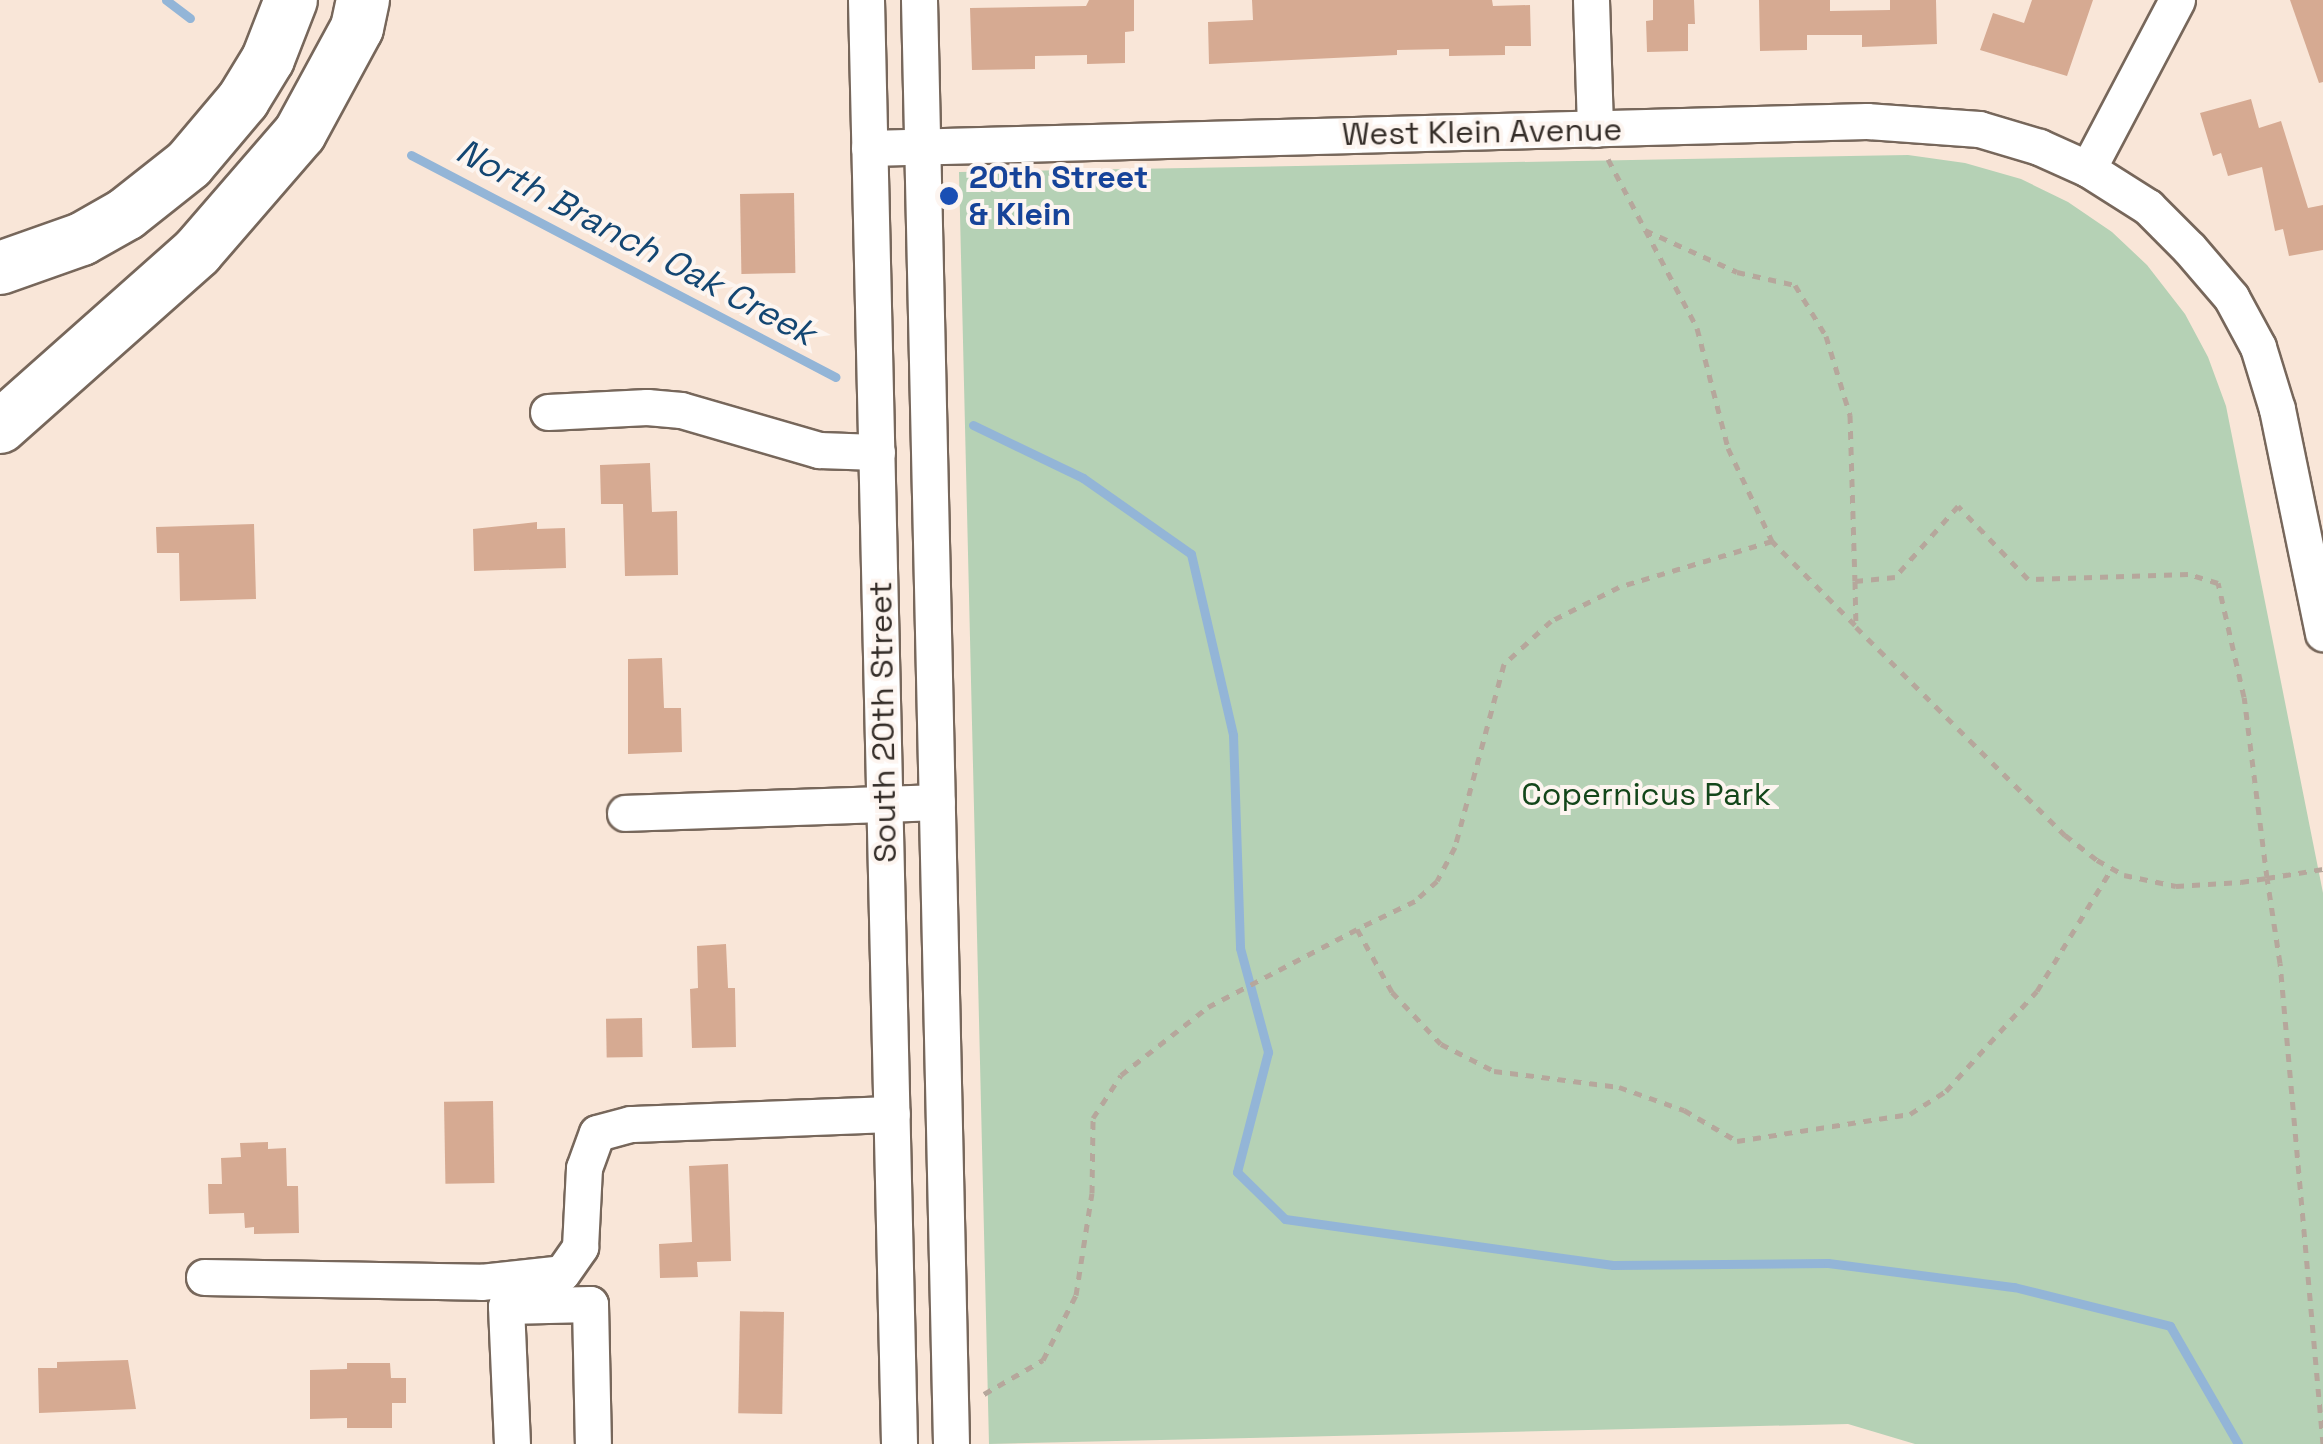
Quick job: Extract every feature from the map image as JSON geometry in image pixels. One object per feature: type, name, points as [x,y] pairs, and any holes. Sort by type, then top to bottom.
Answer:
[{"type":"highway","points":[[0,268],[82,239],[126,214],[188,164],[243,100],[268,60],[291,0]]},
{"type":"highway","points":[[3,415],[197,252],[300,133],[358,28],[363,0]]},
{"type":"street","name":"South 20th Street","points":[[866,0],[877,452],[868,805],[892,1114],[899,1441]]},
{"type":"street","name":"South 20th Street","points":[[919,0],[951,1440]]},
{"type":"street","points":[[1592,0],[1595,129]]},
{"type":"street","points":[[2088,169],[2177,0]]},
{"type":"street","name":"West Klein Avenue","points":[[869,148],[1928,122],[1978,130],[2039,147],[2088,169],[2148,206],[2231,297],[2258,347],[2278,408],[2323,633]]},
{"type":"street","points":[[548,412],[647,406],[682,410],[719,417],[819,450],[877,452]]},
{"type":"street","points":[[625,813],[937,802]]},
{"type":"street","points":[[204,1277],[481,1282],[562,1272],[580,1247],[584,1168],[597,1133],[631,1124],[892,1114]]},
{"type":"street","points":[[512,1444],[506,1306],[590,1304],[592,1444]]},
{"type":"street","points":[[899,1441],[951,1440]]},
{"type":"path","points":[[1595,129],[1698,328],[1728,448],[1772,541],[1856,627],[2065,835],[2112,868],[2176,886],[2323,869]]},
{"type":"path","points":[[1646,230],[1737,272],[1794,285],[1818,323],[1843,380],[1850,415],[1856,627]]},
{"type":"path","points":[[1855,581],[1895,577],[1958,506],[2028,579],[2188,574],[2218,583],[2244,697],[2280,963],[2323,1444]]},
{"type":"path","points":[[984,1394],[1043,1360],[1076,1295],[1092,1193],[1093,1118],[1121,1075],[1224,999],[1357,928],[1416,902],[1436,881],[1455,847],[1504,664],[1551,622],[1619,587],[1772,541]]},
{"type":"path","points":[[1357,928],[1392,992],[1441,1044],[1494,1071],[1618,1087],[1684,1110],[1737,1141],[1910,1114],[1946,1091],[2037,992],[2112,868]]},
{"type":"green space","name":"Copernicus Park","points":[[1908,155],[1965,163],[2021,179],[2068,202],[2112,232],[2147,265],[2185,314],[2208,357],[2226,406],[2323,893],[2323,1444],[1915,1444],[1848,1424],[989,1444],[959,172]]},
{"type":"building","points":[[1089,0],[1134,0],[1134,31],[1125,32],[1125,63],[1087,64],[1087,55],[1035,56],[1035,69],[972,70],[970,8],[1086,6]]},
{"type":"building","points":[[1252,0],[1492,0],[1493,6],[1530,5],[1531,46],[1505,46],[1505,55],[1449,56],[1449,49],[1397,50],[1397,55],[1209,64],[1208,22],[1253,20]]},
{"type":"building","points":[[1653,0],[1694,0],[1695,24],[1688,24],[1688,51],[1647,52],[1646,21],[1653,20]]},
{"type":"building","points":[[1759,0],[1830,0],[1830,11],[1890,10],[1890,0],[1936,0],[1937,44],[1862,47],[1862,35],[1807,35],[1807,50],[1760,51]]},
{"type":"building","points":[[2032,0],[2093,0],[2067,76],[1980,50],[1993,13],[2024,23]]},
{"type":"building","points":[[2290,0],[2323,0],[2323,82],[2319,83]]},
{"type":"building","points":[[2251,99],[2259,128],[2281,121],[2308,208],[2323,205],[2323,250],[2289,256],[2283,229],[2275,231],[2262,167],[2228,176],[2221,153],[2213,156],[2200,113]]},
{"type":"building","points":[[794,193],[795,273],[741,274],[740,194]]},
{"type":"building","points":[[650,463],[652,512],[677,511],[678,575],[625,576],[623,504],[601,504],[600,465]]},
{"type":"building","points":[[537,522],[537,529],[565,528],[566,568],[474,571],[473,529]]},
{"type":"building","points":[[254,524],[256,599],[180,601],[179,553],[157,553],[156,527]]},
{"type":"building","points":[[662,658],[664,708],[681,708],[682,752],[628,754],[628,659]]},
{"type":"building","points":[[726,944],[728,988],[735,988],[736,1047],[692,1048],[690,989],[698,988],[697,946]]},
{"type":"building","points":[[642,1018],[643,1057],[607,1058],[606,1019]]},
{"type":"building","points":[[493,1101],[494,1183],[445,1184],[444,1102]]},
{"type":"building","points":[[268,1142],[268,1149],[286,1148],[287,1186],[298,1186],[299,1233],[254,1234],[254,1227],[245,1228],[244,1213],[209,1214],[208,1184],[222,1184],[221,1158],[241,1157],[240,1143]]},
{"type":"building","points":[[728,1164],[731,1261],[697,1262],[698,1277],[660,1278],[659,1244],[692,1242],[689,1166]]},
{"type":"building","points":[[740,1311],[784,1312],[782,1414],[738,1413]]},
{"type":"building","points":[[128,1360],[136,1409],[39,1413],[38,1368],[57,1368],[57,1362]]},
{"type":"building","points":[[347,1363],[390,1363],[391,1378],[406,1378],[406,1403],[392,1403],[392,1428],[347,1428],[347,1418],[310,1419],[310,1370],[347,1369]]},
{"type":"waterway","name":"North Branch Oak Creek","points":[[166,0],[190,18]]},
{"type":"waterway","name":"North Branch Oak Creek","points":[[411,155],[835,377]]},
{"type":"waterway","name":"North Branch Oak Creek","points":[[973,425],[1083,478],[1191,554],[1233,735],[1240,948],[1268,1052],[1237,1172],[1285,1219],[1613,1265],[1828,1263],[2014,1287],[2170,1326],[2238,1444]]},
{"type":"place","name":"20th Street & Klein","points":[[949,196]]}]
